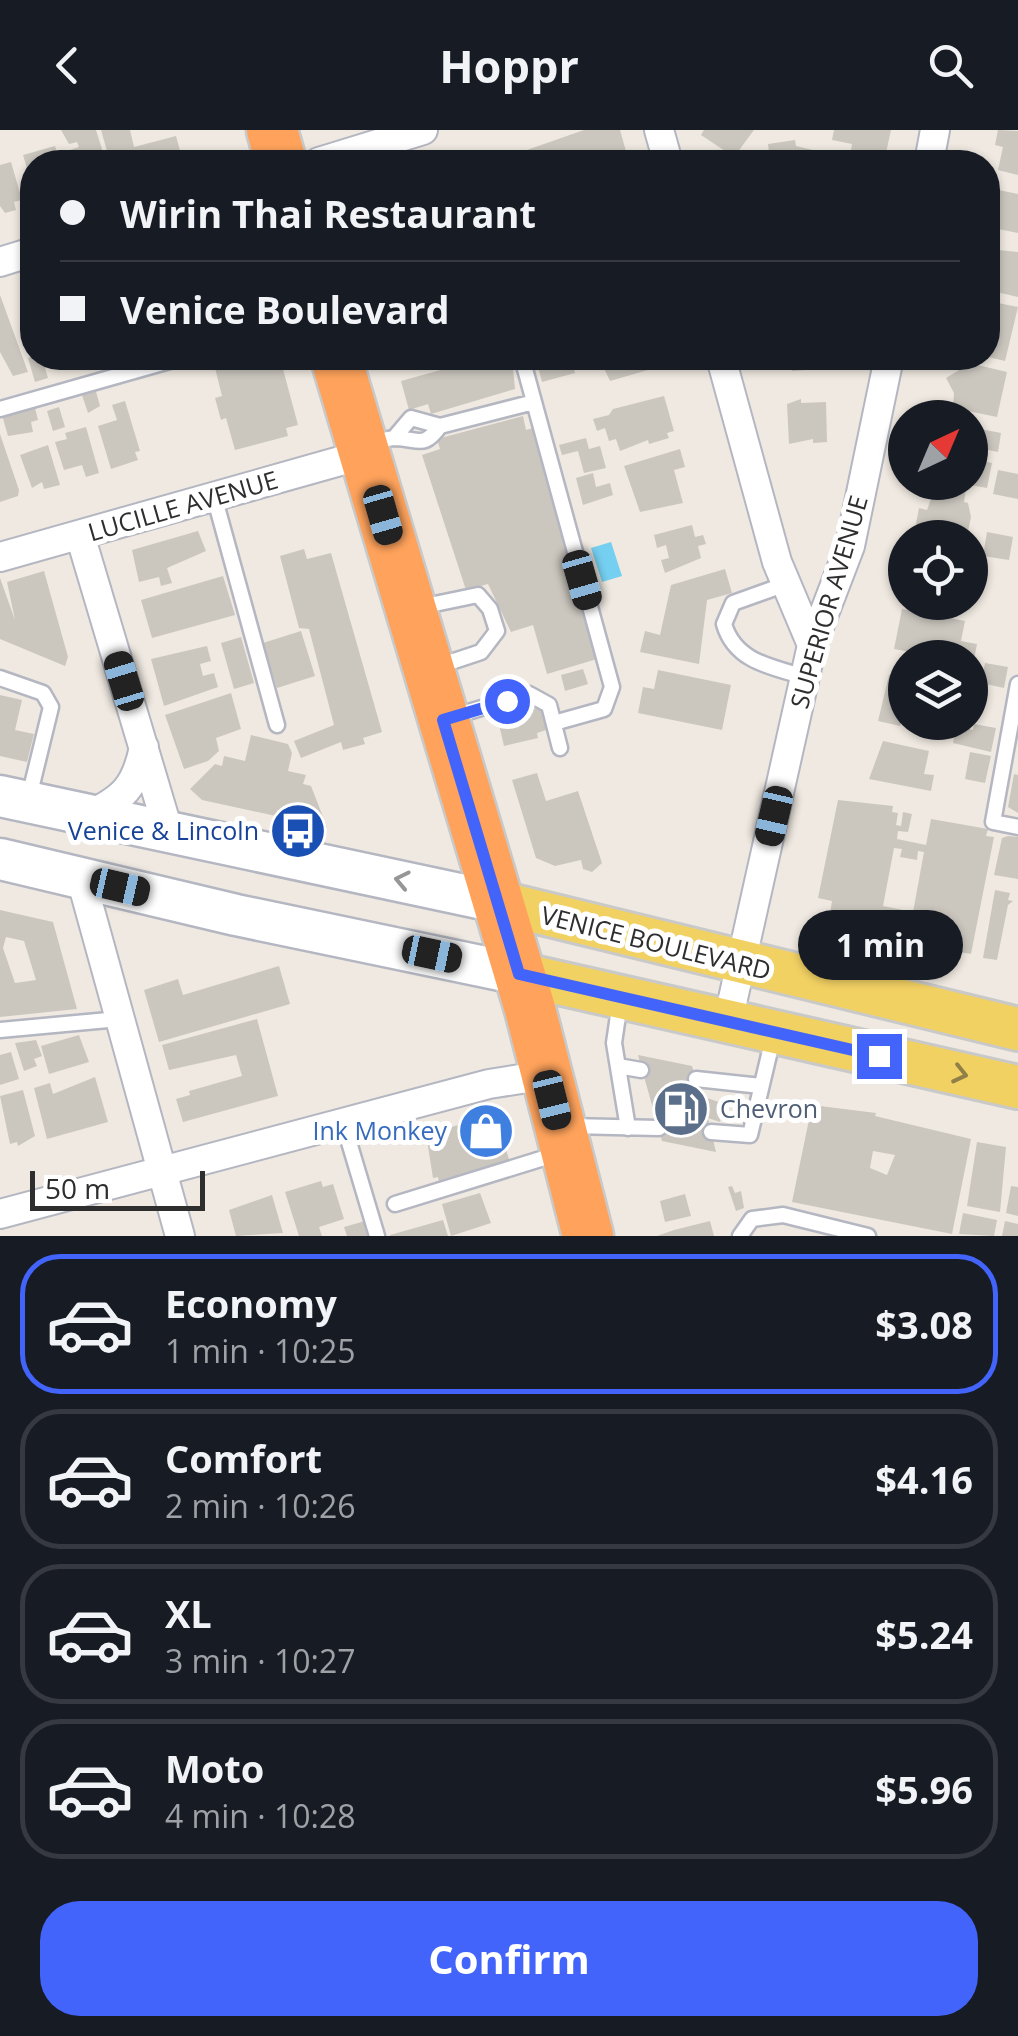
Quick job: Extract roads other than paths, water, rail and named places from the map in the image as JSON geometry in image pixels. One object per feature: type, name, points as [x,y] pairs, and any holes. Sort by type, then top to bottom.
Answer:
[{"type":"highway","points":[[341,370],[374,446],[410,610],[519,974],[588,1236]]},
{"type":"main road","name":"VENICE BOULEVARD","points":[[14,799],[497,902],[1018,1029]]},
{"type":"main road","points":[[0,859],[1018,1087]]},
{"type":"street","points":[[358,150],[423,130]]},
{"type":"street","points":[[724,370],[786,584],[812,646]]},
{"type":"street","name":"SUPERIOR AVENUE","points":[[728,1021],[804,677],[850,546],[887,370]]},
{"type":"street","name":"LUCILLE AVENUE","points":[[0,557],[374,446]]},
{"type":"street","points":[[80,535],[168,830]]},
{"type":"street","points":[[85,817],[120,800],[130,788],[138,778],[144,746]]},
{"type":"street","points":[[82,878],[180,1236]]},
{"type":"street","points":[[0,1214],[159,1168],[488,1084],[546,1075]]},
{"type":"lane","points":[[0,408],[137,370]]},
{"type":"lane","points":[[525,370],[612,687],[604,708],[554,723]]},
{"type":"lane","points":[[374,446],[411,418],[440,426],[534,402]]},
{"type":"lane","points":[[374,446],[428,442],[440,426]]},
{"type":"lane","points":[[214,496],[277,726]]},
{"type":"lane","points":[[786,584],[733,603],[724,624],[737,650],[749,659],[804,677]]},
{"type":"lane","points":[[410,610],[478,595],[494,620],[496,631],[482,652],[428,670]]},
{"type":"lane","points":[[0,678],[43,694],[51,707],[14,799]]},
{"type":"lane","points":[[1018,684],[992,822],[1018,827]]},
{"type":"lane","points":[[443,720],[529,694],[549,705],[560,748]]},
{"type":"lane","points":[[620,996],[614,1043],[628,1128]]},
{"type":"lane","points":[[0,1030],[119,1019]]},
{"type":"lane","points":[[711,1132],[750,1135],[775,1032]]},
{"type":"lane","points":[[618,1066],[641,1070]]},
{"type":"lane","points":[[696,1079],[761,1086]]},
{"type":"lane","points":[[343,1121],[377,1236]]},
{"type":"lane","points":[[395,1204],[562,1138],[628,1128],[659,1128]]},
{"type":"lane","points":[[740,1236],[752,1218],[782,1214],[868,1236]]},
{"type":"water","points":[[611,542],[622,576],[602,582],[591,548]]},
{"type":"place","name":"Venice & Lincoln","points":[[298,831]]},
{"type":"place","name":"Chevron","points":[[681,1109]]},
{"type":"place","name":"Ink Monkey","points":[[486,1131]]}]
